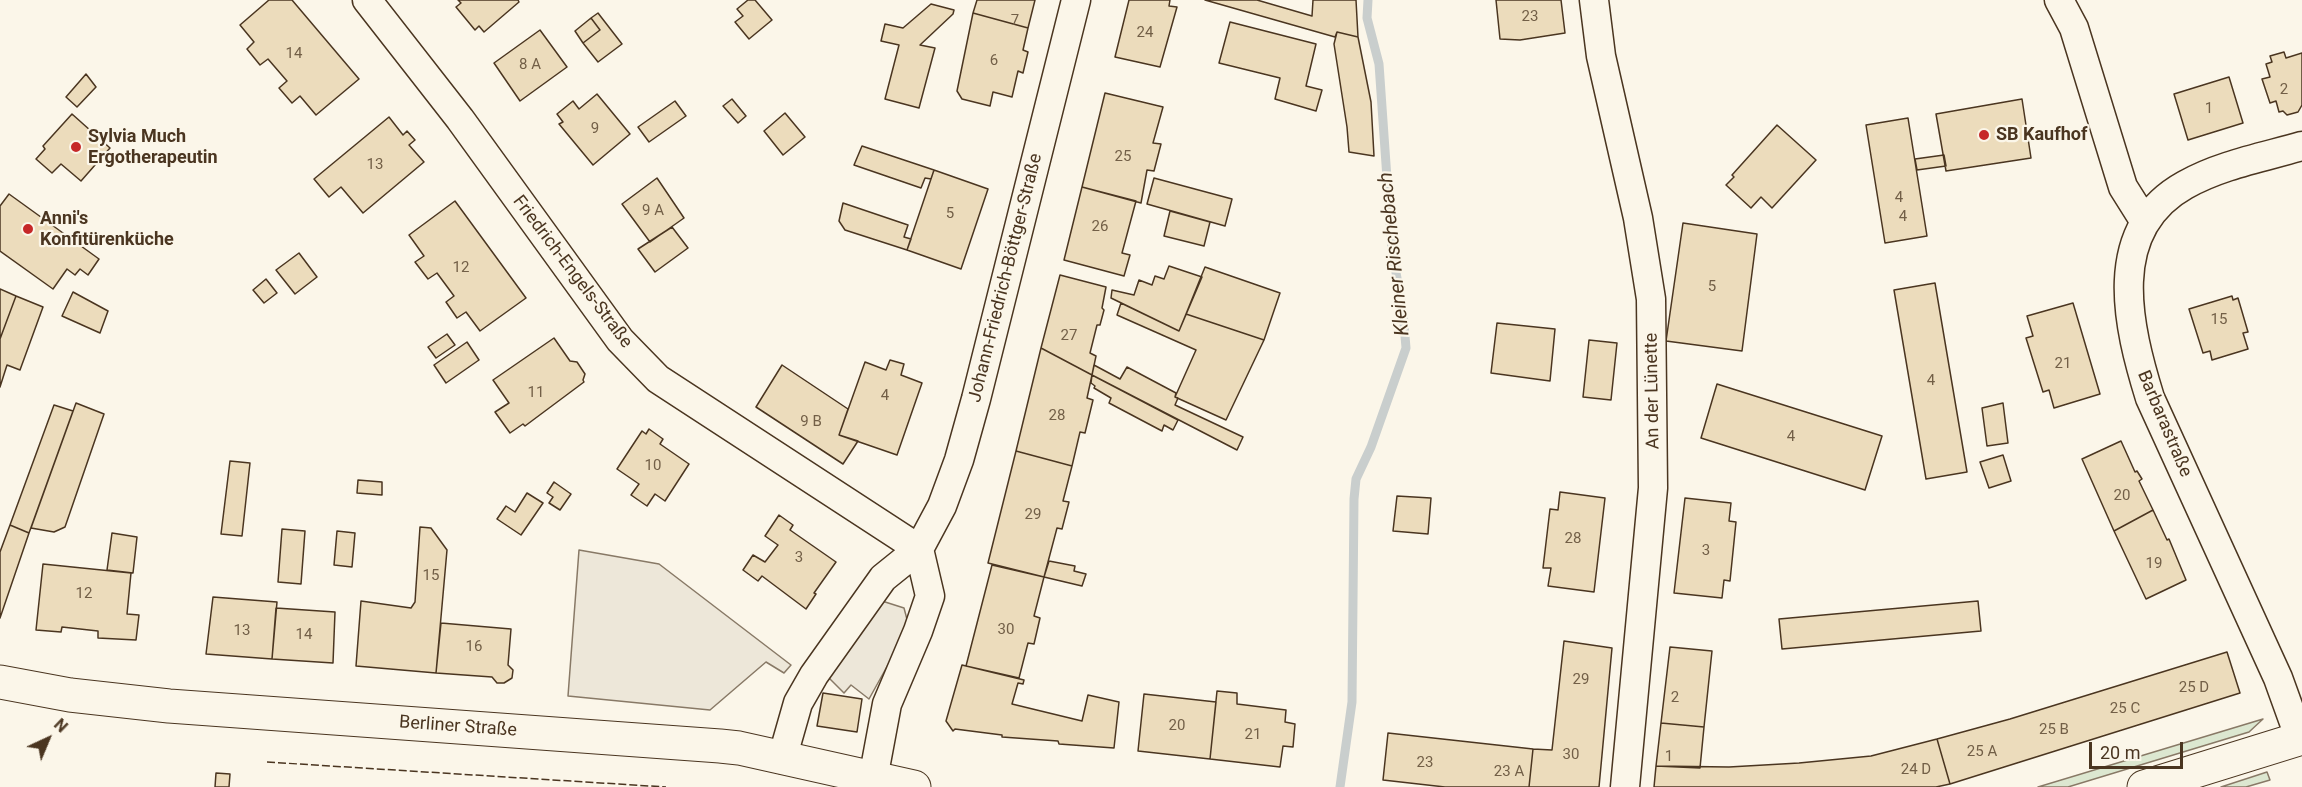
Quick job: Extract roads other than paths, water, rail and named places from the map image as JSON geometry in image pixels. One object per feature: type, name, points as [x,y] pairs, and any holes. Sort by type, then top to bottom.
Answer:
[{"type":"main road","name":"Berliner Straße","points":[[0,682],[70,695],[158,705],[658,740],[739,748],[914,787]]},
{"type":"main road","points":[[2144,787],[2301,739]]},
{"type":"street","name":"Friedrich-Engels-Straße","points":[[367,0],[460,119],[620,340],[658,378],[919,549]]},
{"type":"street","name":"Johann-Friedrich-Böttger-Straße","points":[[782,759],[798,703],[814,675],[883,578],[919,549],[942,506],[959,460],[1076,0]]},
{"type":"street","name":"An der Lünette","points":[[1594,0],[1601,56],[1638,218],[1651,299],[1653,488],[1625,787]]},
{"type":"street","points":[[2059,0],[2074,28],[2123,187],[2145,222]]},
{"type":"street","name":"Barbarastraße","points":[[2301,739],[2278,678],[2150,399],[2136,353],[2128,310],[2128,277],[2133,250],[2145,222],[2161,203],[2184,185],[2212,173],[2302,146]]},
{"type":"street","points":[[873,779],[887,704],[930,596],[919,549]]},
{"type":"waterway","name":"Kleiner Rischebach","points":[[1340,787],[1352,702],[1356,479],[1371,447],[1406,348],[1403,312],[1392,250],[1379,64],[1367,18],[1368,0]]},
{"type":"place","name":"SB Kaufhof","points":[[1984,135]]},
{"type":"place","name":"Sylvia Much Ergotherapeutin","points":[[76,147]]},
{"type":"place","name":"Anni's Konfitürenküche","points":[[28,229]]}]
